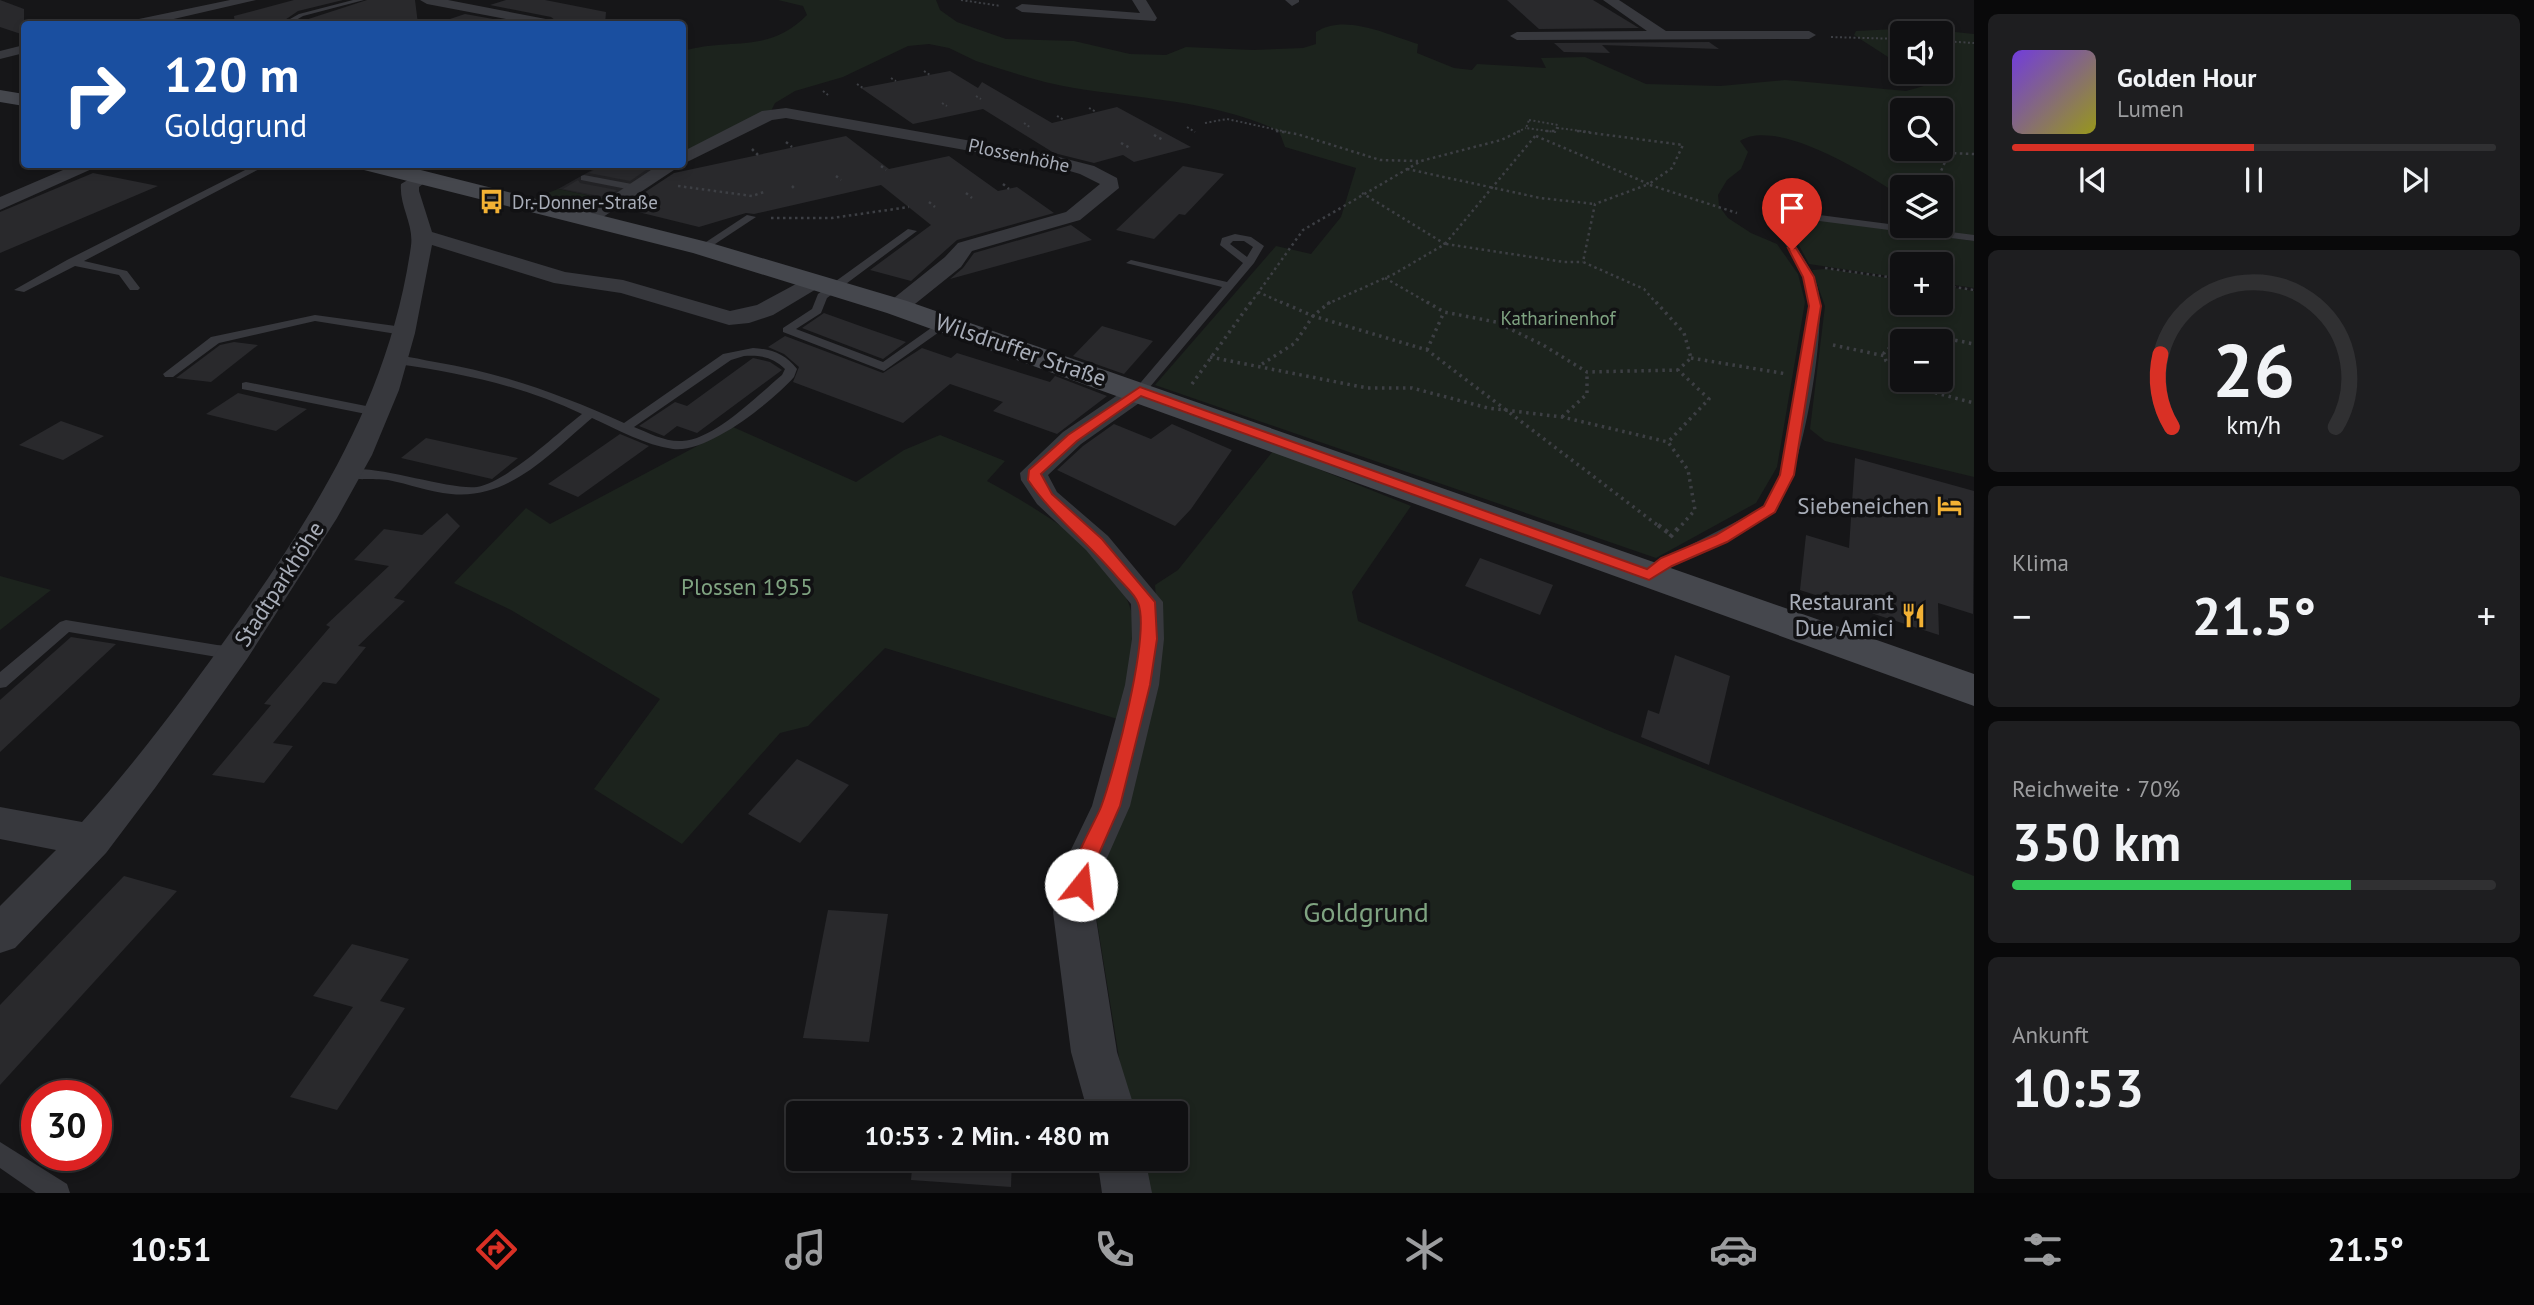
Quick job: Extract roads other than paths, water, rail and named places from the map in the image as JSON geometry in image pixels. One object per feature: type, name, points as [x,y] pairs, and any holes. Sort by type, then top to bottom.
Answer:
[{"type":"main road","points":[[0,96],[21,100]]},
{"type":"main road","name":"Wilsdruffer Straße","points":[[386,168],[702,248],[897,307],[1658,569],[1974,690]]},
{"type":"street","points":[[148,21],[249,0]]},
{"type":"street","points":[[427,0],[536,21]]},
{"type":"street","points":[[1022,8],[1150,18],[1139,0]]},
{"type":"street","points":[[1610,0],[1661,34]]},
{"type":"street","points":[[1517,36],[1809,35]]},
{"type":"street","points":[[0,44],[21,50]]},
{"type":"street","points":[[0,55],[21,50]]},
{"type":"street","name":"Plossenhöhe","points":[[686,159],[768,115],[786,113],[1017,153],[1087,170],[1110,182],[1109,188],[1073,216],[965,247],[953,262],[897,307]]},
{"type":"street","points":[[0,204],[85,168]]},
{"type":"street","name":"Plossenhöhe","points":[[587,219],[662,172]]},
{"type":"street","points":[[423,177],[410,184],[408,193],[423,236],[562,278],[622,287],[729,318],[740,318],[765,310],[826,284]]},
{"type":"street","name":"Stadtparkhöhe","points":[[0,934],[93,841],[179,734],[312,538],[348,473],[376,412],[400,346],[423,236]]},
{"type":"street","points":[[1108,1101],[1094,1052],[1074,912],[1087,858],[1111,806],[1142,685],[1148,639],[1147,602],[1097,543],[1047,498],[1035,480],[1034,473],[1072,438],[1140,391]]},
{"type":"street","points":[[0,823],[93,841]]},
{"type":"street","points":[[1123,1171],[1127,1193]]},
{"type":"lane","points":[[290,21],[301,15],[361,0]]},
{"type":"lane","points":[[20,290],[257,168]]},
{"type":"lane","points":[[584,178],[662,172]]},
{"type":"lane","points":[[1658,569],[1722,539],[1770,509],[1787,475],[1811,340],[1814,298],[1809,277],[1781,226],[1780,218],[1804,215],[1974,238]]},
{"type":"lane","points":[[702,248],[751,217]]},
{"type":"lane","points":[[912,231],[826,284],[817,311],[787,330],[884,366],[945,323]]},
{"type":"lane","points":[[71,262],[123,273],[134,288]]},
{"type":"lane","points":[[1131,262],[1230,286]]},
{"type":"lane","points":[[1140,391],[1249,263]]},
{"type":"lane","points":[[169,374],[215,340],[315,318],[504,382],[551,395],[591,413],[626,427],[675,446],[691,445],[728,424],[788,377],[791,369],[777,355],[757,351],[739,352],[727,357],[626,427]]},
{"type":"lane","points":[[246,386],[376,412]]},
{"type":"lane","points":[[348,473],[387,477],[449,490],[480,491],[506,481],[591,413]]},
{"type":"lane","points":[[0,682],[66,626],[217,651],[236,651]]},
{"type":"lane","points":[[0,1154],[58,1193]]},
{"type":"place","name":"Dr.-Donner-Straße","points":[[492,202]]},
{"type":"place","name":"Siebeneichen","points":[[1949,506]]},
{"type":"place","name":"Restaurant Due Amici","points":[[1914,615]]},
{"type":"park label","name":"Katharinenhof","points":[[1558,318]]},
{"type":"park label","name":"Plossen 1955","points":[[747,587]]},
{"type":"park label","name":"Goldgrund","points":[[1366,912]]}]
